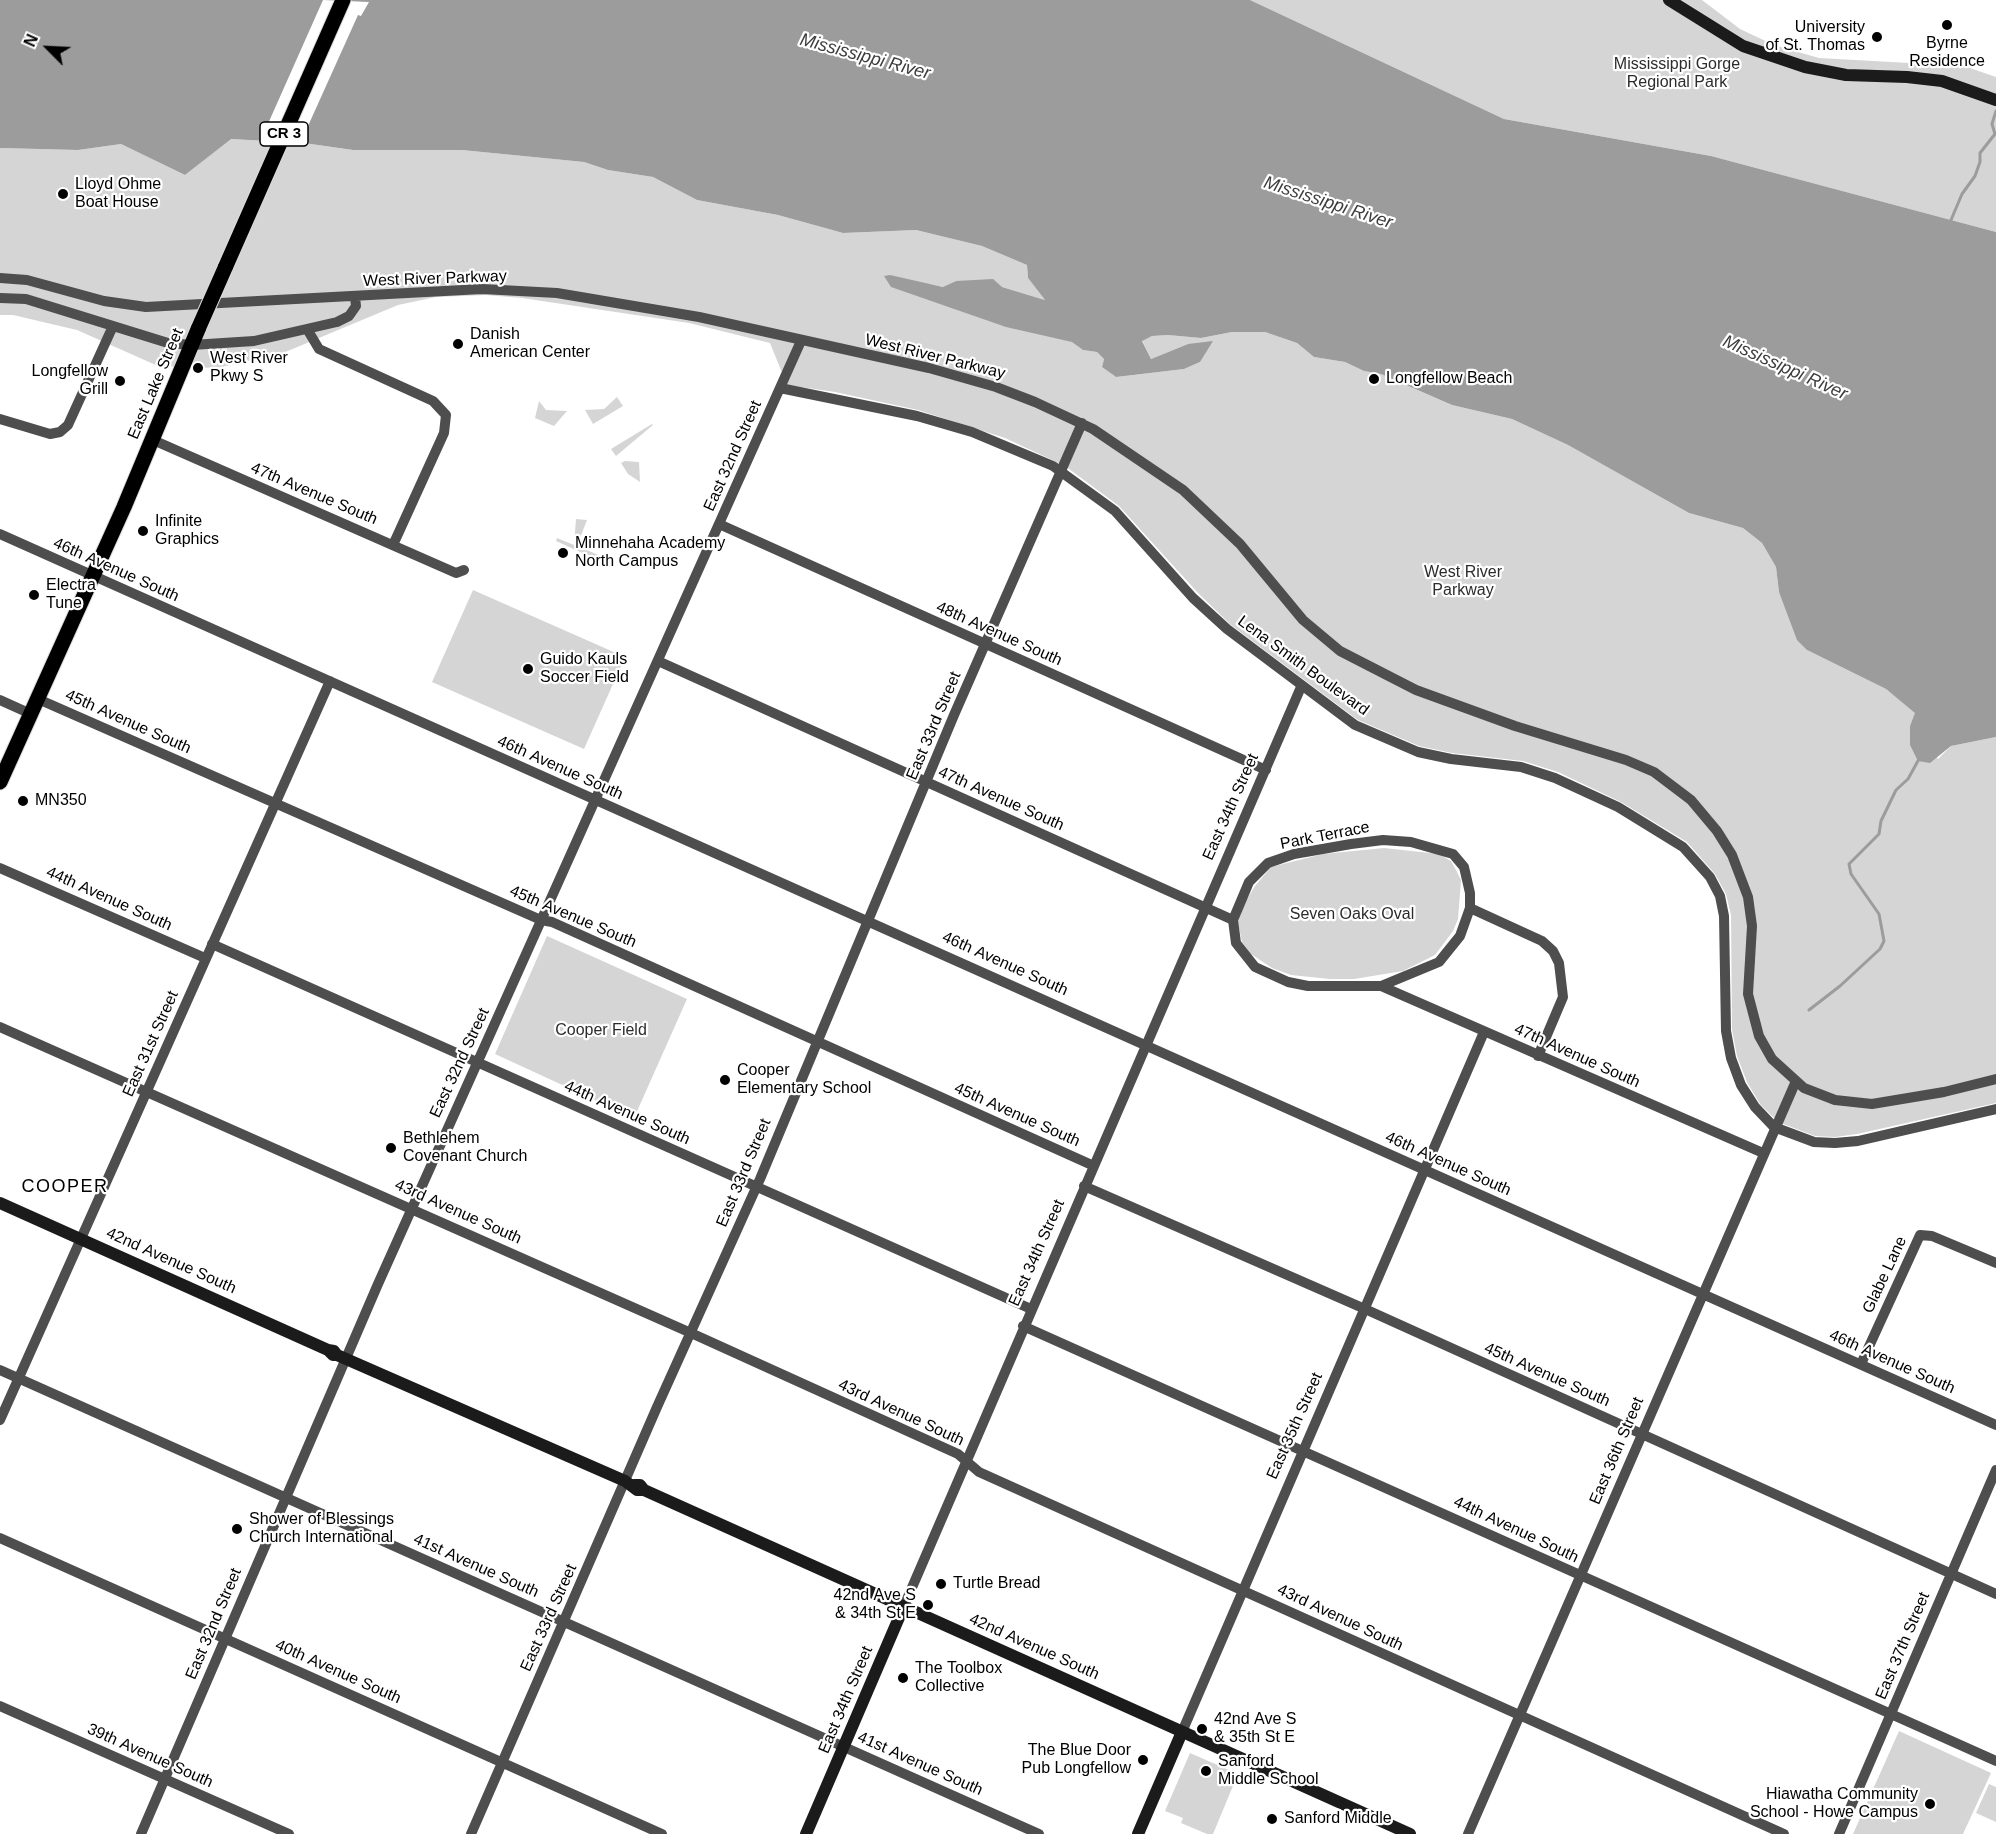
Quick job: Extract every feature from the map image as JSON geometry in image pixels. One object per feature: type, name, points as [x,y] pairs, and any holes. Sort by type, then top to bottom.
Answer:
[{"type":"main road","name":"East Lake Street","points":[[0,782],[153,440],[199,327],[344,0]]},
{"type":"street","points":[[1669,0],[1743,46],[1805,67],[1846,75],[1907,77],[1942,81],[1996,100]]},
{"type":"street","name":"West River Parkway","points":[[0,278],[27,280],[104,301],[146,307],[482,289],[557,293],[699,317],[987,384],[1082,423],[1121,446],[1183,489],[1240,544],[1303,620],[1340,651],[1383,675],[1425,693],[1515,726],[1626,760],[1654,772],[1691,800],[1718,831],[1732,855],[1743,882],[1752,926],[1748,994],[1759,1036],[1772,1059],[1804,1088],[1835,1100],[1872,1104],[1944,1092],[1996,1079]]},
{"type":"street","name":"West River Parkway","points":[[2,295],[54,307],[168,343],[192,345],[236,344],[337,322],[349,316],[356,306],[355,297]]},
{"type":"street","points":[[0,419],[50,434],[60,432],[68,425],[113,326]]},
{"type":"street","points":[[307,329],[319,348],[433,401],[446,415],[444,433],[393,545]]},
{"type":"street","name":"East 32nd Street","points":[[141,1834],[285,1497],[337,1354],[412,1208],[801,341]]},
{"type":"street","name":"Lena Smith Boulevard","points":[[780,388],[917,416],[993,440],[1061,471],[1115,511],[1193,598],[1227,629],[1301,687],[1355,725],[1386,741],[1418,752],[1450,759],[1521,767],[1555,778],[1618,807],[1683,847],[1710,877],[1720,896],[1724,916],[1726,1031],[1731,1058],[1741,1085],[1755,1107],[1774,1127],[1814,1142],[1835,1143],[1858,1141],[1996,1109]]},
{"type":"street","name":"East 33rd Street","points":[[471,1834],[563,1621],[634,1485],[691,1333],[756,1187],[926,782],[1082,423]]},
{"type":"street","name":"47th Avenue South","points":[[153,440],[456,573],[464,570]]},
{"type":"street","name":"48th Avenue South","points":[[719,524],[1266,770]]},
{"type":"street","name":"46th Avenue South","points":[[0,534],[1147,1044],[1996,1425]]},
{"type":"street","name":"47th Avenue South","points":[[658,661],[1233,920]]},
{"type":"street","name":"East 31st Street","points":[[0,1420],[330,681]]},
{"type":"street","name":"East 34th Street","points":[[806,1834],[968,1461],[1023,1326],[1301,687]]},
{"type":"street","name":"45th Avenue South","points":[[38,699],[541,920],[552,922],[1094,1166]]},
{"type":"street","points":[[0,700],[31,714]]},
{"type":"street","name":"Park Terrace","points":[[1383,840],[1411,842],[1453,854],[1464,867],[1468,880],[1470,908],[1460,936],[1439,962],[1381,986],[1308,986],[1269,974],[1254,967],[1240,950],[1233,920],[1249,882],[1268,863],[1322,848],[1383,840]]},
{"type":"street","name":"44th Avenue South","points":[[0,868],[205,958]]},
{"type":"street","points":[[1470,908],[1542,941],[1553,951],[1559,963],[1563,997],[1538,1056]]},
{"type":"street","name":"44th Avenue South","points":[[212,944],[1031,1309]]},
{"type":"street","name":"47th Avenue South","points":[[1381,986],[1763,1153]]},
{"type":"street","name":"43rd Avenue South","points":[[0,1027],[691,1333],[968,1461],[979,1472],[1784,1834]]},
{"type":"street","name":"East 35th Street","points":[[1138,1834],[1302,1449],[1484,1032]]},
{"type":"street","name":"East 36th Street","points":[[1468,1834],[1701,1294],[1796,1081]]},
{"type":"street","name":"45th Avenue South","points":[[1084,1186],[1365,1309],[1996,1594]]},
{"type":"street","name":"42nd Avenue South","points":[[0,1203],[1410,1834]]},
{"type":"street","name":"Glabe Lane","points":[[1861,1364],[1916,1240],[1924,1235],[1932,1236],[1996,1263]]},
{"type":"street","name":"44th Avenue South","points":[[1023,1326],[1996,1761]]},
{"type":"street","name":"41st Avenue South","points":[[0,1370],[1039,1834]]},
{"type":"street","name":"East 37th Street","points":[[1839,1834],[1996,1470]]},
{"type":"street","name":"40th Avenue South","points":[[0,1538],[662,1834]]},
{"type":"street","name":"39th Avenue South","points":[[0,1706],[289,1834]]},
{"type":"green space","name":"Mississippi Gorge Regional Park","points":[[1250,0],[1702,0],[1740,29],[1774,45],[1819,58],[1964,66],[1996,77],[1996,232],[1711,156],[1504,119]]},
{"type":"green space","name":"West River Parkway","points":[[230,139],[304,143],[353,150],[462,150],[584,162],[608,170],[653,177],[697,200],[778,215],[843,233],[916,230],[982,246],[1027,265],[1028,278],[1045,300],[1002,287],[956,281],[944,287],[884,276],[1073,342],[1083,350],[1097,352],[1104,359],[1102,367],[1116,377],[1184,369],[1200,362],[1206,348],[1188,344],[1151,359],[1142,340],[1152,336],[1201,338],[1232,332],[1265,332],[1297,343],[1314,357],[1345,362],[1364,371],[1381,374],[1452,405],[1512,419],[1568,445],[1689,513],[1743,528],[1762,543],[1776,567],[1779,592],[1807,650],[1886,689],[1916,713],[1910,726],[1938,759],[1951,746],[1996,737],[1996,1103],[1835,1137],[1815,1136],[1778,1122],[1760,1104],[1747,1082],[1737,1056],[1732,1030],[1731,915],[1726,894],[1715,874],[1687,842],[1621,802],[1558,772],[1523,761],[1452,753],[1419,746],[1358,720],[1231,625],[1198,593],[1119,506],[1065,466],[1005,438],[918,410],[835,392],[787,385],[770,343],[689,323],[522,298],[486,295],[436,297],[398,305],[283,353],[217,368],[158,366],[77,330],[13,315],[0,315],[0,148],[78,150],[121,144],[185,175]]},
{"type":"green space","points":[[617,397],[623,406],[593,424],[585,410],[604,409]]},
{"type":"green space","points":[[539,401],[546,410],[567,411],[554,426],[535,418]]},
{"type":"green space","points":[[653,425],[616,456],[611,449]]},
{"type":"green space","points":[[639,462],[640,482],[628,474],[621,463]]},
{"type":"green space","points":[[576,519],[587,520],[577,546],[601,556],[600,561],[556,541],[557,538],[574,545]]},
{"type":"green space","name":"Guido Kauls Soccer Field","points":[[473,590],[625,657],[584,749],[432,682]]},
{"type":"green space","name":"Seven Oaks Oval","points":[[1384,848],[1439,854],[1451,861],[1461,880],[1458,919],[1453,931],[1435,955],[1403,971],[1354,979],[1330,979],[1291,975],[1272,968],[1251,954],[1242,942],[1238,922],[1244,904],[1271,867],[1323,854]]},
{"type":"green space","name":"Cooper Field","points":[[547,936],[687,999],[634,1118],[495,1054]]},
{"type":"green space","name":"Hiawatha Community School - Howe Campus","points":[[1899,1731],[1991,1773],[1963,1834],[1853,1834]]},
{"type":"green space","points":[[1190,1753],[1238,1774],[1213,1834],[1207,1834],[1181,1823],[1183,1818],[1165,1811]]},
{"type":"green space","points":[[1989,1784],[1996,1787],[1996,1822],[1976,1813]]},
{"type":"water","name":"Mississippi River","points":[[0,0],[1250,0],[1504,119],[1711,156],[1996,232],[1996,737],[1951,746],[1930,763],[1918,761],[1910,745],[1910,726],[1915,713],[1886,689],[1807,650],[1797,640],[1779,592],[1776,567],[1762,543],[1743,528],[1689,513],[1568,445],[1512,419],[1452,405],[1381,374],[1364,371],[1345,362],[1314,357],[1297,343],[1265,332],[1232,332],[1201,338],[1152,336],[1142,341],[1151,359],[1188,344],[1213,341],[1200,362],[1184,369],[1116,377],[1102,367],[1104,359],[1097,352],[1083,350],[1072,342],[1006,327],[891,287],[884,276],[890,275],[943,287],[956,281],[993,279],[1002,287],[1045,300],[1028,278],[1027,265],[982,246],[916,230],[843,233],[778,215],[697,200],[653,177],[608,170],[584,162],[462,150],[353,150],[304,143],[231,139],[185,175],[121,144],[78,150],[0,148]]},
{"type":"pier","points":[[323,0],[369,2],[361,16],[358,15],[299,146],[259,144]]},
{"type":"waterway","points":[[1951,220],[1962,194],[1975,176],[1980,162],[1980,153],[1995,134],[1992,124],[1996,111]]},
{"type":"waterway","points":[[1809,1010],[1840,986],[1880,949],[1884,941],[1879,914],[1851,874],[1849,864],[1879,834],[1881,821],[1896,790],[1908,779],[1919,759]]},
{"type":"place","name":"Byrne Residence","points":[[1947,25]]},
{"type":"place","name":"University of St. Thomas","points":[[1877,37]]},
{"type":"place","name":"Lloyd Ohme Boat House","points":[[63,194]]},
{"type":"place","name":"Danish American Center","points":[[458,344]]},
{"type":"place","name":"West River Pkwy S","points":[[198,368]]},
{"type":"place","name":"Longfellow Beach","points":[[1374,379]]},
{"type":"place","name":"Longfellow Grill","points":[[120,381]]},
{"type":"place","name":"Infinite Graphics","points":[[143,531]]},
{"type":"place","name":"Minnehaha Academy North Campus","points":[[563,553]]},
{"type":"place","name":"Electra Tune","points":[[34,595]]},
{"type":"place","name":"Guido Kauls Soccer Field","points":[[528,669]]},
{"type":"place","name":"MN350","points":[[23,801]]},
{"type":"place","name":"Cooper Elementary School","points":[[725,1080]]},
{"type":"place","name":"Bethlehem Covenant Church","points":[[391,1148]]},
{"type":"place","name":"Shower of Blessings Church International","points":[[237,1529]]},
{"type":"place","name":"Turtle Bread","points":[[941,1584]]},
{"type":"place","name":"42nd Ave S & 34th St E","points":[[928,1605]]},
{"type":"place","name":"The Toolbox Collective","points":[[903,1678]]},
{"type":"place","name":"42nd Ave S & 35th St E","points":[[1202,1729]]},
{"type":"place","name":"The Blue Door Pub Longfellow","points":[[1143,1760]]},
{"type":"place","name":"Sanford Middle School","points":[[1206,1771]]},
{"type":"place","name":"Hiawatha Community School - Howe Campus","points":[[1930,1804]]},
{"type":"place","name":"Sanford Middle","points":[[1272,1819]]},
{"type":"district","name":"COOPER","points":[[65,1187]]}]
